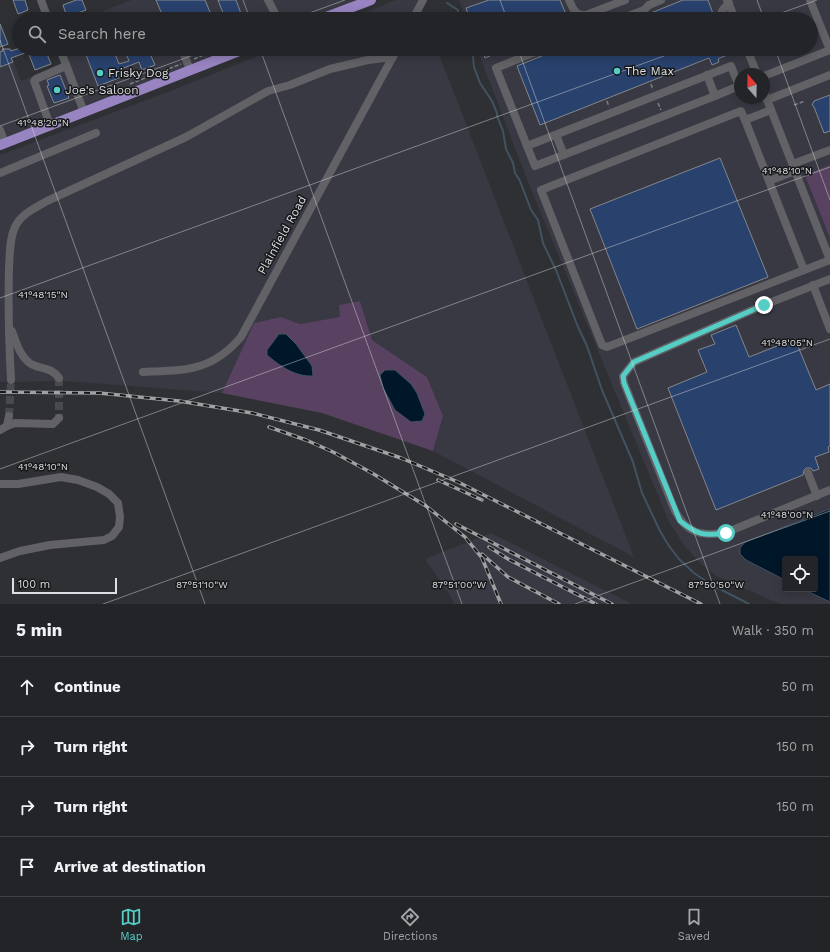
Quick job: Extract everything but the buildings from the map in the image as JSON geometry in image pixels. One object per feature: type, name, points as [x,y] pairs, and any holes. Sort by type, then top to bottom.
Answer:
[{"type":"main road","points":[[339,12],[371,0]]},
{"type":"main road","points":[[2,144],[84,112],[188,66],[221,56]]},
{"type":"street","points":[[41,0],[45,12]]},
{"type":"street","points":[[268,0],[274,12]]},
{"type":"street","points":[[417,12],[423,0]]},
{"type":"street","points":[[569,0],[573,10],[576,12]]},
{"type":"street","points":[[594,12],[625,0]]},
{"type":"street","points":[[639,12],[644,10],[649,4],[661,0]]},
{"type":"street","points":[[810,0],[815,12]]},
{"type":"street","points":[[721,12],[728,2],[732,12]]},
{"type":"street","points":[[818,20],[830,50],[818,55]]},
{"type":"street","points":[[62,56],[84,112]]},
{"type":"street","points":[[184,56],[188,66]]},
{"type":"street","points":[[526,56],[496,68],[535,166],[734,88]]},
{"type":"street","points":[[750,56],[755,68]]},
{"type":"street","points":[[770,74],[815,56]]},
{"type":"street","points":[[12,380],[8,290],[11,236],[20,218],[30,210],[48,201],[186,137],[268,91],[290,85],[330,69],[368,60],[392,57]]},
{"type":"street","name":"Plainfield Road","points":[[143,372],[186,370],[200,366],[221,356],[241,336],[392,57]]},
{"type":"street","points":[[50,125],[34,81],[66,66]]},
{"type":"street","points":[[527,146],[731,66],[734,73]]},
{"type":"street","points":[[707,75],[715,96]]},
{"type":"street","points":[[770,99],[830,75]]},
{"type":"street","points":[[769,104],[830,260],[607,347],[602,345],[541,190],[741,111],[804,270]]},
{"type":"street","points":[[745,120],[771,110]]},
{"type":"street","points":[[0,130],[2,144]]},
{"type":"street","points":[[0,173],[96,134]]},
{"type":"street","points":[[556,135],[564,155]]},
{"type":"street","points":[[769,181],[830,150]]},
{"type":"street","points":[[830,279],[634,362],[623,376],[624,383],[675,511],[680,521],[695,532],[709,535],[726,533],[830,490]]},
{"type":"street","points":[[813,285],[830,329]]},
{"type":"street","points":[[9,324],[21,354],[26,360],[32,365],[49,369],[59,378]]},
{"type":"street","points":[[3,428],[9,416]]},
{"type":"street","points":[[3,428],[15,423],[53,424],[59,418]]},
{"type":"street","points":[[808,473],[817,496]]},
{"type":"street","points":[[0,484],[18,484],[60,477],[78,480],[97,487],[110,494],[118,503],[120,517],[119,527],[112,536],[104,540],[50,545],[20,551],[0,558]]},
{"type":"path","points":[[130,84],[188,66],[206,56]]},
{"type":"path","points":[[794,105],[805,101]]},
{"type":"shaded area","points":[[131,0],[264,0],[271,12],[101,12]]},
{"type":"shaded area","points":[[271,0],[364,0],[333,12],[277,12]]},
{"type":"shaded area","points":[[396,0],[418,0],[423,12],[366,12]]},
{"type":"shaded area","points":[[459,0],[830,0],[830,604],[780,604],[716,576],[699,562],[684,545],[669,522],[528,182],[480,56],[818,56],[818,12],[463,12]]},
{"type":"shaded area","points":[[0,47],[2,51],[8,48],[21,81],[64,64],[81,110],[0,142]]},
{"type":"shaded area","points":[[65,56],[219,56],[85,109]]},
{"type":"shaded area","points":[[258,56],[440,56],[634,557],[433,451],[443,416],[427,377],[372,340],[360,301],[339,305],[341,317],[300,324],[281,317],[254,323],[222,393],[66,381],[0,382],[0,155],[168,92]]},
{"type":"shaded area","points":[[830,165],[830,238],[805,175]]},
{"type":"shaded area","points":[[360,301],[372,340],[427,377],[443,416],[433,451],[322,413],[222,393],[254,323],[281,317],[300,324],[340,317],[339,305]]},
{"type":"shaded area","points":[[491,533],[632,604],[454,604],[450,595],[425,559]]},
{"type":"water","points":[[279,334],[286,334],[296,344],[312,366],[313,376],[294,373],[267,355],[267,350]]},
{"type":"water","points":[[385,370],[395,370],[411,384],[417,393],[425,414],[422,421],[411,422],[395,410],[383,388],[380,375]]},
{"type":"water","points":[[830,509],[830,602],[809,592],[818,592],[818,556],[782,556],[782,578],[746,560],[740,554],[740,548],[745,542]]},
{"type":"waterway","points":[[447,3],[458,10],[458,12]]},
{"type":"waterway","points":[[472,56],[474,67],[480,83],[492,101],[497,113],[503,131],[506,149],[513,163],[515,173],[520,181],[531,210],[538,220],[543,243],[556,270],[587,346],[602,390],[633,462],[642,493],[660,531],[679,559],[694,573],[710,584],[749,604]]},
{"type":"tunnel","points":[[59,378],[59,418]]},
{"type":"tunnel","points":[[9,416],[11,380]]},
{"type":"railway","points":[[0,392],[99,393],[179,401],[252,413],[319,430],[401,458],[458,482],[701,604]]},
{"type":"railway","points":[[269,427],[306,440],[333,452],[372,473],[426,506],[465,537],[482,558],[501,604]]},
{"type":"railway","points":[[438,480],[482,500]]},
{"type":"railway","points":[[456,524],[612,604]]},
{"type":"railway","points":[[489,547],[508,559],[596,604]]},
{"type":"railway","points":[[482,554],[508,577],[559,604]]},
{"type":"place","name":"The Max","points":[[617,71]]},
{"type":"place","name":"Frisky Dog","points":[[100,73]]},
{"type":"place","name":"Joe's Saloon","points":[[57,90]]},
{"type":"route","points":[[726,533],[709,535],[695,532],[680,521],[624,383],[623,376],[625,371],[634,362],[764,305]]}]
